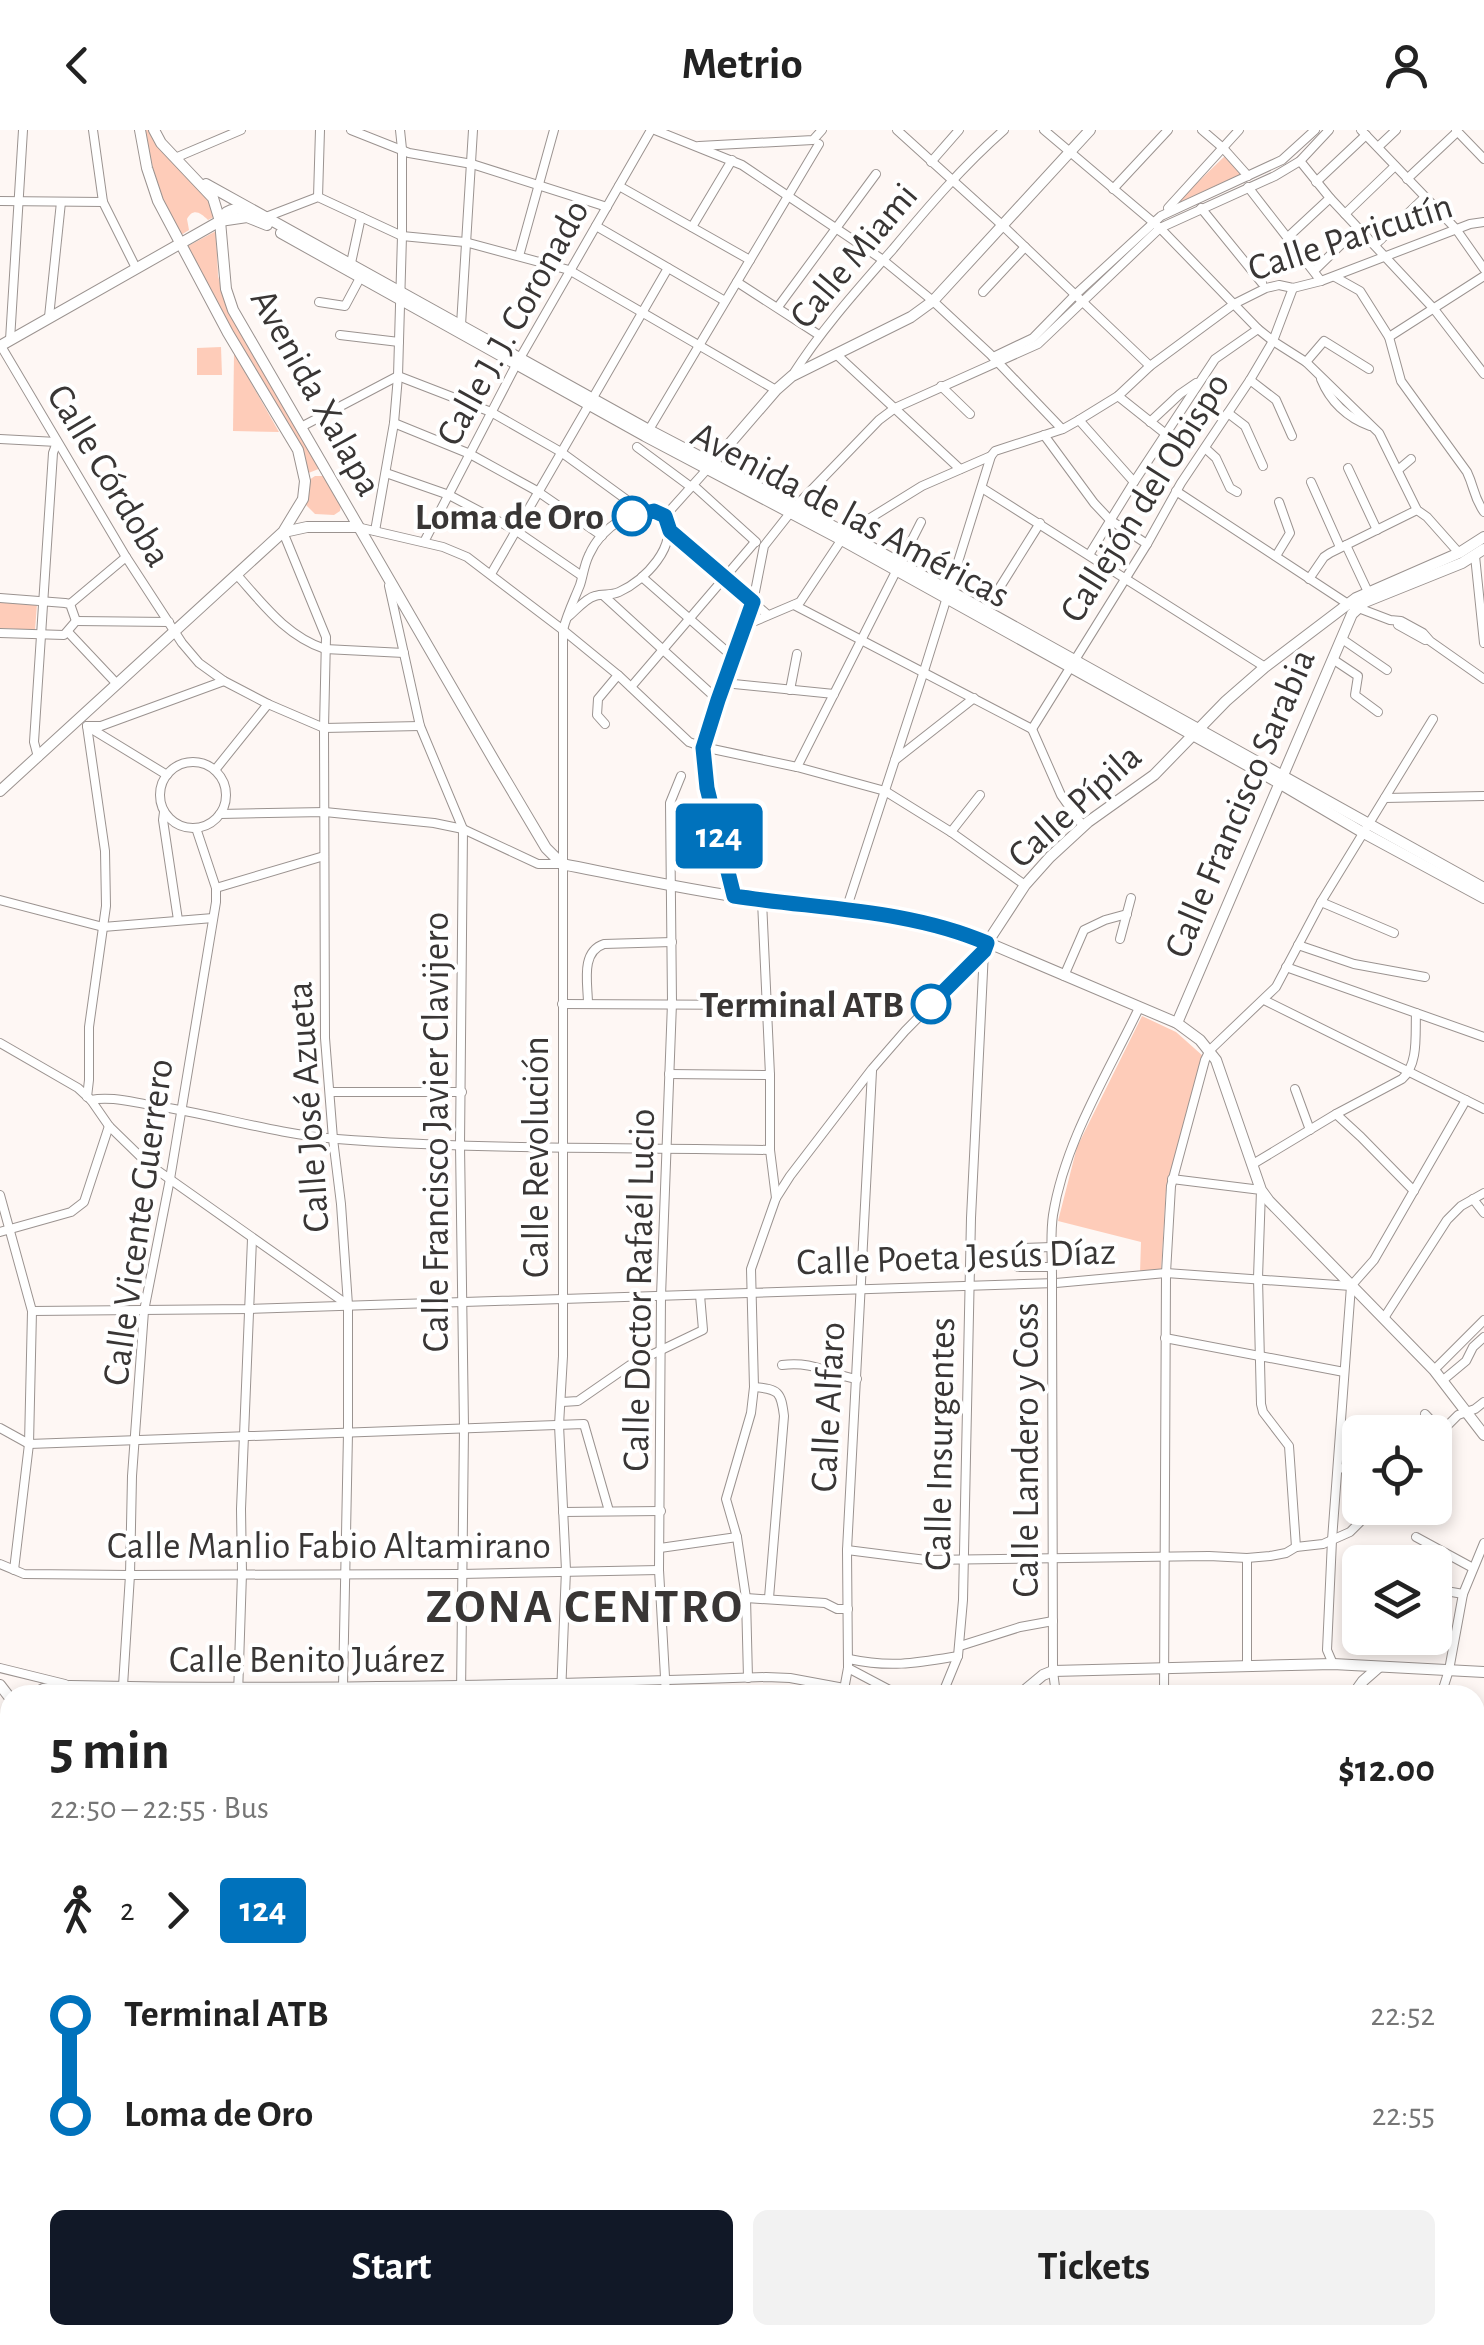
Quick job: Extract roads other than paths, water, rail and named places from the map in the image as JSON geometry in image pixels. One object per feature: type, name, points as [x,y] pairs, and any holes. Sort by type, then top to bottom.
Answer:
[{"type":"main road","name":"Avenida Xalapa","points":[[140,130],[152,185],[180,242],[228,333],[298,450],[305,481],[299,508]]},
{"type":"main road","name":"Avenida Xalapa","points":[[154,130],[161,143],[212,198],[220,220],[226,289],[234,310],[546,848],[562,864]]},
{"type":"main road","points":[[710,466],[792,376],[911,317],[933,301],[1090,130]]},
{"type":"main road","name":"Avenida de las Américas","points":[[196,179],[647,433],[843,536],[1281,779],[1484,898]]},
{"type":"main road","points":[[4,344],[220,220],[228,211],[253,209]]},
{"type":"main road","name":"Avenida de las Américas","points":[[220,220],[258,220],[360,278],[461,325],[518,361]]},
{"type":"main road","points":[[305,481],[324,470]]},
{"type":"main road","points":[[331,526],[342,514],[344,505]]},
{"type":"main road","points":[[299,508],[304,519],[317,526]]},
{"type":"main road","points":[[0,791],[83,722],[172,627],[282,532],[299,508]]},
{"type":"main road","points":[[282,532],[317,526],[357,527]]},
{"type":"main road","points":[[331,526],[370,550]]},
{"type":"main road","name":"Calle Pípila","points":[[986,947],[1050,857],[1083,826],[1154,775],[1226,701],[1265,668],[1368,592],[1459,553],[1484,537]]},
{"type":"main road","name":"Calle Pípila","points":[[1353,606],[1480,552]]},
{"type":"main road","name":"Avenida de las Américas","points":[[948,595],[985,610],[1072,664]]},
{"type":"main road","name":"Calle Francisco Sarabia","points":[[1176,1023],[1334,660],[1353,606]]},
{"type":"main road","name":"Avenida de las Américas","points":[[1365,828],[1484,888]]},
{"type":"main road","points":[[562,864],[672,886],[938,925],[1176,1023],[1210,1050],[1221,1070],[1261,1190],[1279,1214],[1434,1370],[1484,1435]]},
{"type":"main road","points":[[1031,1685],[1053,1671],[1333,1664],[1484,1672]]},
{"type":"main road","points":[[1360,1665],[1363,1681]]},
{"type":"main road","points":[[1360,1685],[1379,1667]]},
{"type":"street","points":[[4,344],[23,130]]},
{"type":"street","points":[[93,130],[104,202],[136,268]]},
{"type":"street","points":[[176,158],[241,130]]},
{"type":"street","points":[[318,197],[320,130]]},
{"type":"street","points":[[352,130],[409,153],[472,164],[607,207]]},
{"type":"street","points":[[375,530],[398,376],[400,130]]},
{"type":"street","points":[[461,325],[473,130]]},
{"type":"street","points":[[519,256],[554,130]]},
{"type":"street","points":[[653,130],[732,160],[882,260],[996,359],[1063,429]]},
{"type":"street","name":"Calle J. J. Coronado","points":[[424,542],[518,361],[653,130]]},
{"type":"street","points":[[694,146],[813,140],[822,130]]},
{"type":"street","points":[[897,130],[1150,366]]},
{"type":"street","points":[[931,162],[959,130]]},
{"type":"street","name":"Calle Miami","points":[[792,376],[819,335],[882,260],[951,181],[1004,130]]},
{"type":"street","points":[[1044,130],[1156,225],[1258,329],[1306,362],[1347,416],[1374,427],[1417,510],[1459,553]]},
{"type":"street","points":[[1112,189],[1168,130]]},
{"type":"street","points":[[1202,130],[1248,176]]},
{"type":"street","points":[[630,687],[724,578],[879,420],[895,408],[996,359],[1038,344],[1079,298],[1156,225],[1240,130]]},
{"type":"street","points":[[1162,216],[1282,160],[1315,130]]},
{"type":"street","points":[[1156,225],[1275,176],[1300,161],[1329,130]]},
{"type":"street","points":[[1378,148],[1396,130]]},
{"type":"street","points":[[1407,178],[1457,131],[1484,159]]},
{"type":"street","points":[[1316,182],[1363,132],[1456,229],[1484,272],[1389,338]]},
{"type":"street","points":[[647,433],[819,144]]},
{"type":"street","points":[[692,227],[732,160]]},
{"type":"street","points":[[1300,161],[1434,309],[1484,374]]},
{"type":"street","points":[[1346,214],[1395,166]]},
{"type":"street","points":[[778,307],[876,174]]},
{"type":"street","points":[[619,186],[750,260]]},
{"type":"street","points":[[1248,187],[1321,282]]},
{"type":"street","points":[[1376,245],[1424,196]]},
{"type":"street","points":[[266,217],[318,197],[402,236],[465,242],[570,270],[776,390]]},
{"type":"street","points":[[1288,237],[1330,198]]},
{"type":"street","points":[[0,201],[104,202]]},
{"type":"street","points":[[49,318],[61,202]]},
{"type":"street","points":[[1201,208],[1262,283]]},
{"type":"street","points":[[351,263],[361,216]]},
{"type":"street","name":"Calle Paricutín","points":[[843,536],[922,486],[995,452],[1079,420],[1118,396],[1150,366],[1234,304],[1266,288],[1321,282],[1456,229],[1484,222]]},
{"type":"street","points":[[596,226],[725,302]]},
{"type":"street","points":[[1314,271],[1358,228]]},
{"type":"street","points":[[983,292],[1026,248]]},
{"type":"street","points":[[491,574],[668,268]]},
{"type":"street","points":[[1335,276],[1360,291],[1389,338],[1401,381],[1467,472],[1474,498],[1484,512]]},
{"type":"street","points":[[319,302],[344,306],[360,278]]},
{"type":"street","points":[[737,282],[819,335]]},
{"type":"street","name":"Callejón del Obispo","points":[[1032,727],[1273,342],[1293,288]]},
{"type":"street","points":[[1089,555],[1215,359],[1258,329]]},
{"type":"street","points":[[340,335],[399,342]]},
{"type":"street","points":[[1306,362],[1321,342],[1328,341],[1370,370]]},
{"type":"street","name":"Calle Córdoba","points":[[4,344],[126,557],[199,663],[268,704],[324,728]]},
{"type":"street","points":[[836,354],[960,469]]},
{"type":"street","points":[[301,427],[398,376],[491,412],[561,452],[643,512]]},
{"type":"street","points":[[1250,380],[1276,400],[1292,436]]},
{"type":"street","points":[[1150,422],[1200,381]]},
{"type":"street","points":[[941,386],[970,414]]},
{"type":"street","points":[[1118,396],[1166,435]]},
{"type":"street","points":[[1228,413],[1244,426],[1263,466]]},
{"type":"street","points":[[1079,420],[1134,482]]},
{"type":"street","points":[[394,423],[470,454],[537,491],[602,536],[615,523],[643,512],[665,516],[670,531],[768,615]]},
{"type":"street","points":[[1040,437],[1110,520],[1147,544]]},
{"type":"street","points":[[0,440],[57,442],[42,601],[34,742],[38,757]]},
{"type":"street","points":[[636,447],[692,486],[759,544]]},
{"type":"street","points":[[1205,448],[1216,458],[1230,488],[1237,492]]},
{"type":"street","points":[[846,910],[990,456]]},
{"type":"street","points":[[1398,470],[1412,459]]},
{"type":"street","points":[[665,516],[710,466]]},
{"type":"street","points":[[1348,468],[1377,530]]},
{"type":"street","points":[[386,474],[449,495],[516,530],[582,579],[586,590],[600,596],[718,700]]},
{"type":"street","points":[[1311,482],[1368,592]]},
{"type":"street","points":[[982,488],[1265,668]]},
{"type":"street","points":[[1176,492],[1353,606],[1430,642],[1484,680]]},
{"type":"street","points":[[1276,556],[1290,533],[1279,502]]},
{"type":"street","points":[[1309,579],[1324,557],[1417,510]]},
{"type":"street","points":[[797,767],[922,522]]},
{"type":"street","points":[[985,610],[1040,523]]},
{"type":"street","points":[[357,527],[455,550],[563,630],[689,742],[884,791],[951,832],[1026,886]]},
{"type":"street","points":[[566,619],[600,596],[620,592],[642,577],[665,547],[670,531]]},
{"type":"street","name":"Calle José Azueta","points":[[282,532],[326,636],[325,1038],[348,1305],[343,1685]]},
{"type":"street","name":"Calle Revolución","points":[[561,1684],[566,1570],[560,1425],[563,630],[587,558],[602,536]]},
{"type":"street","points":[[746,625],[800,602],[843,536]]},
{"type":"street","points":[[734,896],[707,788],[703,748],[753,602],[759,544]]},
{"type":"street","points":[[1480,552],[1484,643]]},
{"type":"street","points":[[0,598],[70,604],[126,557]]},
{"type":"street","points":[[236,574],[278,621],[303,639],[325,649],[404,653]]},
{"type":"street","points":[[642,577],[734,657]]},
{"type":"street","name":"Calle Francisco Javier Clavijero","points":[[388,581],[420,726],[463,829],[462,1685]]},
{"type":"street","points":[[70,604],[76,621]]},
{"type":"street","points":[[794,604],[1032,727],[1061,795],[1083,826]]},
{"type":"street","points":[[76,621],[172,627]]},
{"type":"street","points":[[0,633],[64,635],[76,621]]},
{"type":"street","points":[[303,639],[322,625]]},
{"type":"street","points":[[68,632],[118,684]]},
{"type":"street","points":[[1342,639],[1387,670]]},
{"type":"street","points":[[790,690],[797,654]]},
{"type":"street","points":[[1334,660],[1358,676],[1355,695],[1378,712]]},
{"type":"street","points":[[605,724],[596,707],[618,676]]},
{"type":"street","points":[[83,722],[101,726],[224,681]]},
{"type":"street","points":[[724,683],[834,694]]},
{"type":"street","points":[[895,760],[974,698]]},
{"type":"street","points":[[215,770],[268,704]]},
{"type":"street","points":[[1164,1685],[1166,1273],[1172,1179],[1205,1060],[1210,1050],[1276,987],[1321,902],[1432,719]]},
{"type":"street","points":[[83,722],[167,774]]},
{"type":"street","points":[[83,722],[105,851],[106,906],[89,1027],[89,1099]]},
{"type":"street","points":[[324,728],[420,726]]},
{"type":"street","points":[[164,812],[176,824],[196,828],[212,822],[226,802],[225,788],[215,770],[198,762],[180,765],[167,774],[160,790],[178,920]]},
{"type":"street","name":"Calle Doctor Rafaél Lucio","points":[[665,1685],[660,1570],[661,1296],[672,1003],[670,804],[681,776]]},
{"type":"street","points":[[951,832],[980,795]]},
{"type":"street","points":[[1385,798],[1484,796]]},
{"type":"street","points":[[220,814],[325,812],[434,823],[463,829],[538,864],[562,864]]},
{"type":"street","points":[[196,828],[216,888],[324,856]]},
{"type":"street","name":"Calle Vicente Guerrero","points":[[123,1685],[144,1311],[170,1179],[216,888]]},
{"type":"street","points":[[1120,939],[1131,898]]},
{"type":"street","points":[[0,900],[103,927],[213,918]]},
{"type":"street","points":[[748,1678],[746,1598],[737,1537],[726,1499],[751,1413],[754,1387],[751,1268],[776,1198],[770,1150],[762,900]]},
{"type":"street","points":[[1321,902],[1394,933]]},
{"type":"street","points":[[1064,976],[1084,930],[1127,914]]},
{"type":"street","points":[[588,1004],[589,956],[596,947],[672,942]]},
{"type":"street","points":[[1298,945],[1354,964],[1425,977]]},
{"type":"street","name":"Calle Pípila","points":[[776,1198],[872,1069],[986,947]]},
{"type":"street","name":"Calle Insurgentes","points":[[946,1685],[960,1646],[970,1285],[986,947]]},
{"type":"street","points":[[1286,967],[1484,1037]]},
{"type":"street","points":[[1264,1000],[1484,1110]]},
{"type":"street","points":[[562,1004],[768,1005]]},
{"type":"street","name":"Calle Landero y Coss","points":[[1055,1685],[1052,1218],[1072,1147],[1140,1008]]},
{"type":"street","points":[[1253,1164],[1410,1072],[1416,1013]]},
{"type":"street","points":[[0,1043],[68,1080],[127,1146],[348,1305]]},
{"type":"street","name":"Calle Alfaro","points":[[844,1685],[848,1663],[847,1550],[872,1069]]},
{"type":"street","points":[[670,1074],[770,1076]]},
{"type":"street","points":[[1294,1089],[1310,1130]]},
{"type":"street","points":[[330,1092],[462,1092]]},
{"type":"street","points":[[89,1099],[110,1098],[333,1139],[770,1150]]},
{"type":"street","points":[[1333,1664],[1328,1650],[1332,1540],[1351,1286],[1374,1260],[1466,1100]]},
{"type":"street","points":[[1336,1114],[1414,1192]]},
{"type":"street","points":[[5,1231],[71,1212],[84,1202],[109,1126]]},
{"type":"street","points":[[1172,1179],[1261,1190],[1258,1278],[1263,1412],[1289,1446],[1296,1547]]},
{"type":"street","points":[[1384,1318],[1446,1220],[1484,1193]]},
{"type":"street","points":[[0,1195],[5,1231],[32,1312],[29,1444],[14,1570]]},
{"type":"street","points":[[1472,1199],[1484,1214]]},
{"type":"street","points":[[238,1685],[252,1239]]},
{"type":"street","points":[[1023,1248],[1052,1247]]},
{"type":"street","points":[[1018,1267],[1052,1272]]},
{"type":"street","name":"Calle Poeta Jesús Díaz","points":[[32,1312],[1056,1284],[1166,1273],[1351,1286]]},
{"type":"street","points":[[562,1402],[586,1398],[630,1366],[703,1330],[700,1295]]},
{"type":"street","points":[[1434,1370],[1484,1320]]},
{"type":"street","points":[[1442,1381],[1466,1361],[1484,1336]]},
{"type":"street","points":[[1165,1338],[1344,1372]]},
{"type":"street","points":[[782,1365],[813,1365],[857,1379]]},
{"type":"street","points":[[754,1387],[778,1392],[784,1416],[769,1598]]},
{"type":"street","points":[[1452,1421],[1484,1402]]},
{"type":"street","points":[[0,1428],[29,1444],[584,1424],[609,1511]]},
{"type":"street","points":[[563,1512],[661,1510]]},
{"type":"street","points":[[847,1550],[926,1560],[1246,1558],[1324,1544],[1357,1525]]},
{"type":"street","points":[[660,1548],[737,1537]]},
{"type":"street","points":[[1416,1537],[1473,1568]]},
{"type":"street","points":[[1444,1685],[1463,1594],[1484,1543]]},
{"type":"street","points":[[1246,1558],[1247,1666]]},
{"type":"street","name":"Calle Manlio Fabio Altamirano","points":[[0,1564],[24,1574],[130,1575],[660,1570]]},
{"type":"street","points":[[1452,1592],[1463,1594]]},
{"type":"street","points":[[746,1598],[824,1603],[848,1609]]},
{"type":"street","points":[[960,1646],[1053,1621]]},
{"type":"street","points":[[848,1663],[894,1666],[958,1656]]},
{"type":"street","points":[[848,1663],[883,1685]]},
{"type":"street","name":"Calle Benito Juárez","points":[[0,1668],[70,1685]]},
{"type":"street","name":"Calle Benito Juárez","points":[[547,1685],[748,1678],[790,1678],[816,1685]]},
{"type":"place","name":"Loma de Oro","points":[[632,516]]},
{"type":"place","name":"Terminal ATB","points":[[931,1004]]},
{"type":"district","name":"ZONA CENTRO","points":[[585,1605]]}]
